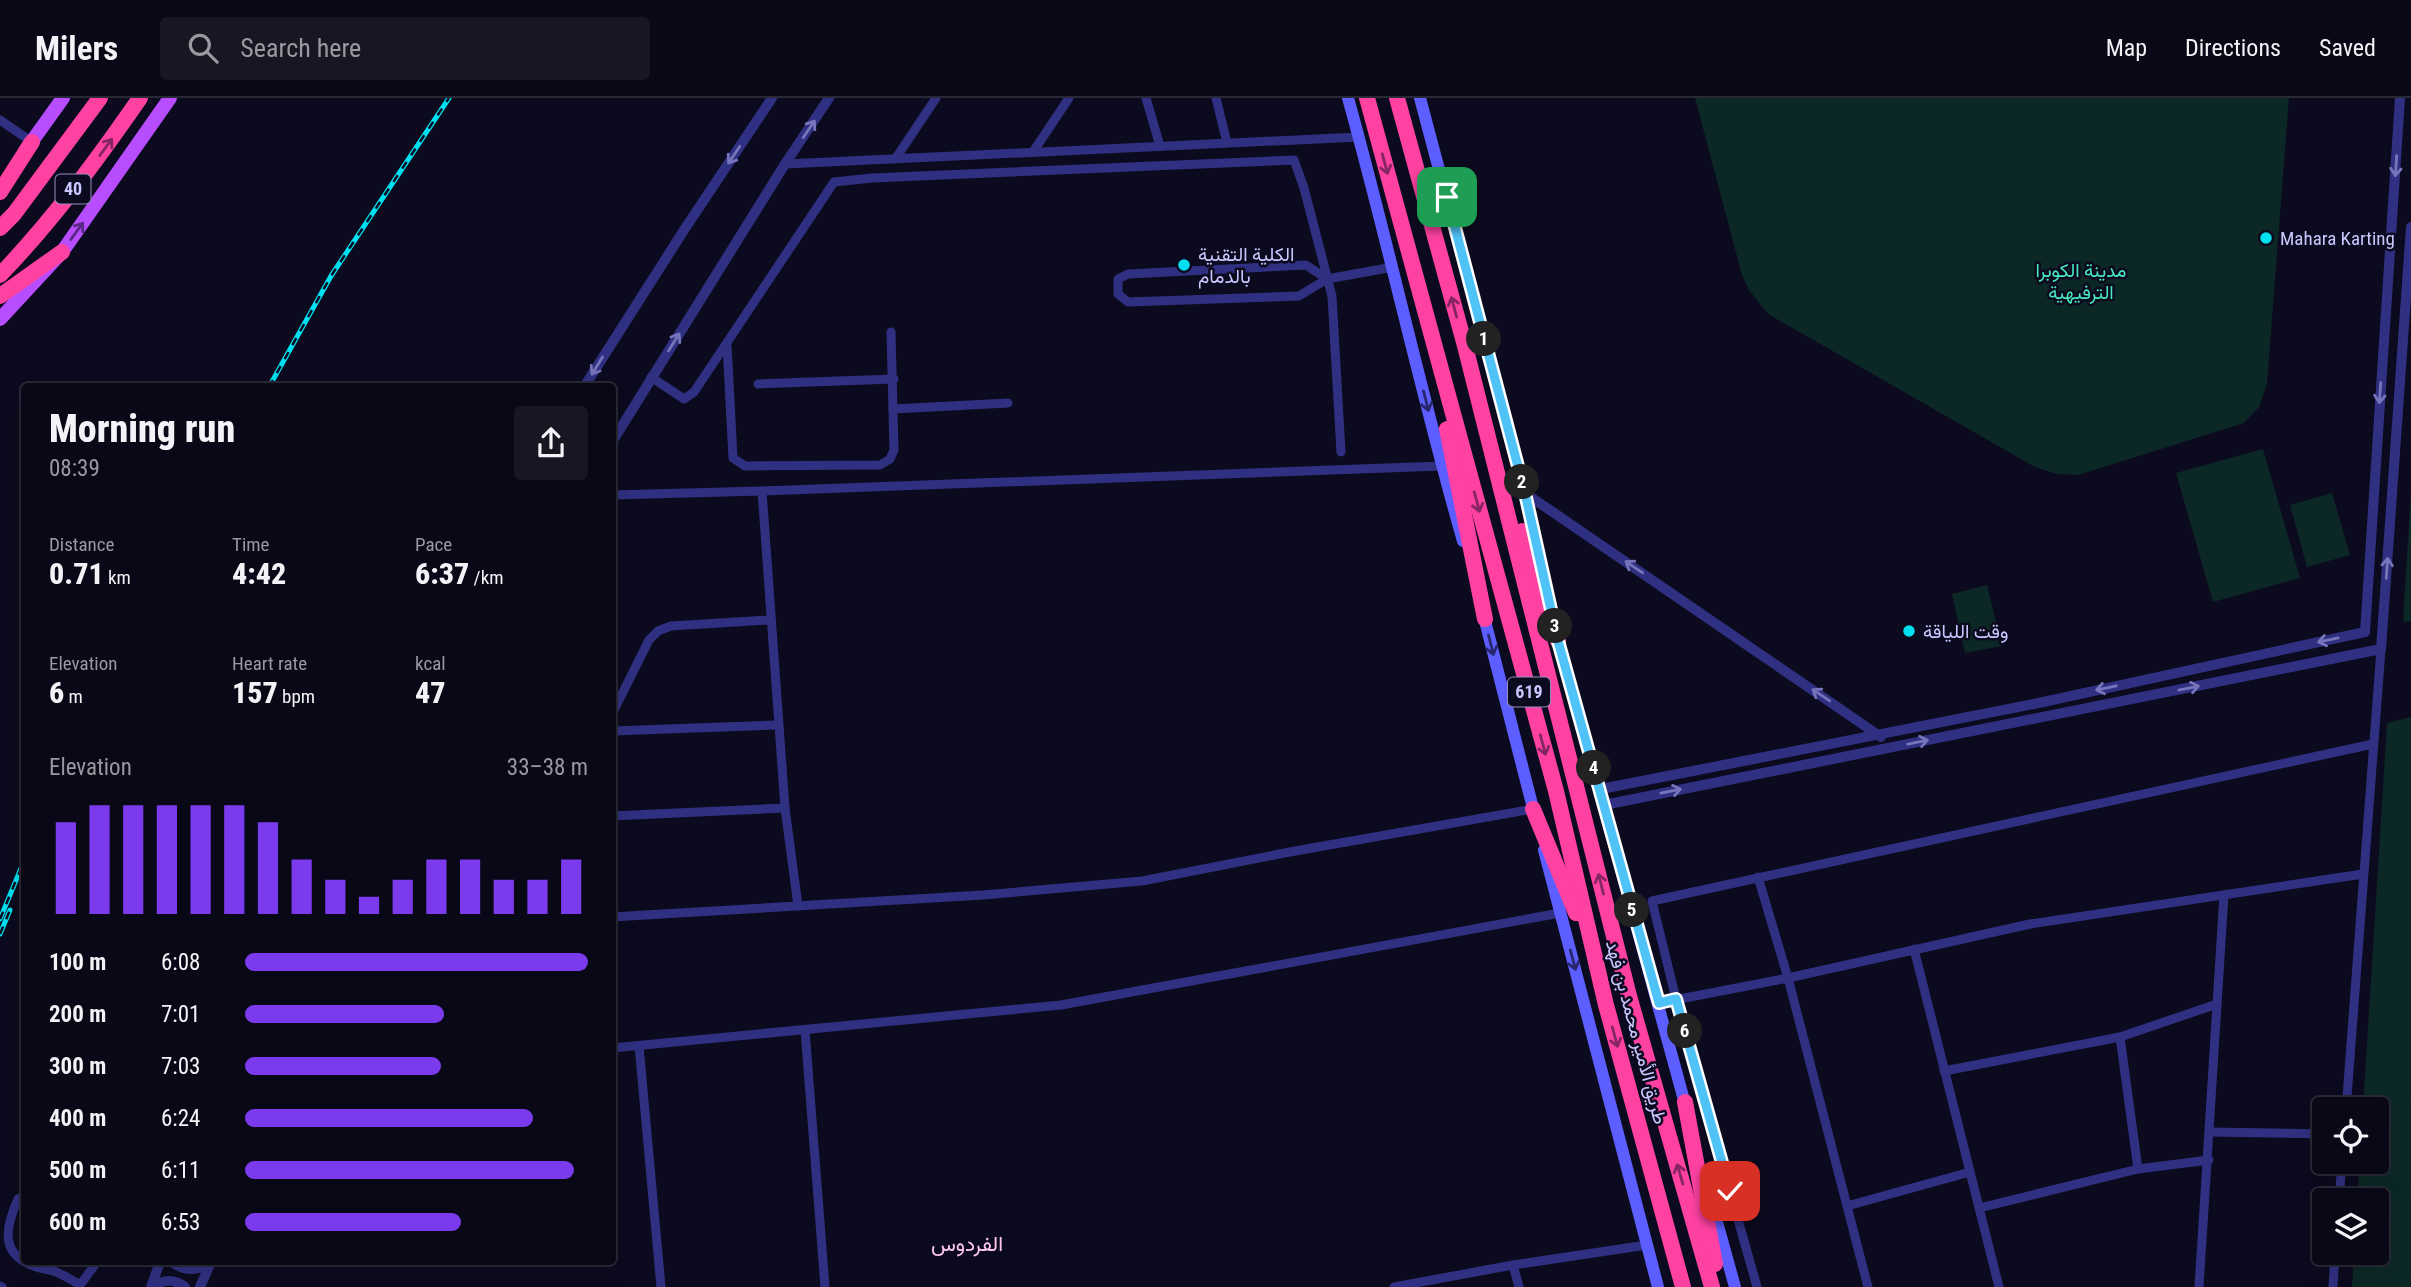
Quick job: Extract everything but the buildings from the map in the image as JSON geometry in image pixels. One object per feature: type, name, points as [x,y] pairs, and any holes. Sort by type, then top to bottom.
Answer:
[{"type":"highway","name":"40","points":[[0,229],[100,98]]},
{"type":"highway","name":"40","points":[[0,275],[29,245],[106,148],[140,98]]},
{"type":"highway","name":"طريق الأمير محمد بن فهد","points":[[1367,98],[1556,791],[1606,1004],[1682,1287]]},
{"type":"highway","name":"طريق الأمير محمد بن فهد","points":[[1397,98],[1465,346],[1629,996],[1712,1287]]},
{"type":"highway","points":[[0,192],[32,142]]},
{"type":"highway","points":[[0,296],[62,252]]},
{"type":"highway","points":[[1420,293],[1485,619]]},
{"type":"highway","points":[[1465,346],[1498,459],[1558,641]]},
{"type":"highway","points":[[1533,809],[1570,895],[1606,1004]]},
{"type":"highway","points":[[1685,1102],[1719,1287]]},
{"type":"main road","points":[[0,180],[32,142],[63,98]]},
{"type":"main road","points":[[0,319],[62,252],[170,98]]},
{"type":"main road","points":[[1348,98],[1393,267],[1441,466],[1485,619],[1658,1287]]},
{"type":"main road","points":[[1420,98],[1525,493],[1558,641],[1601,789],[1735,1287]]},
{"type":"street","points":[[587,383],[772,98]]},
{"type":"street","points":[[616,436],[785,163],[829,98]]},
{"type":"street","points":[[896,158],[936,98]]},
{"type":"street","points":[[1033,152],[1069,98]]},
{"type":"street","points":[[1146,98],[1160,146]]},
{"type":"street","points":[[1216,98],[1227,143]]},
{"type":"street","points":[[2381,649],[2365,632],[2400,98]]},
{"type":"street","points":[[0,120],[32,142]]},
{"type":"street","points":[[785,163],[1359,137]]},
{"type":"street","points":[[652,377],[684,399],[694,392],[834,183],[1294,160],[1332,296],[1340,452]]},
{"type":"street","points":[[2347,1097],[2411,227]]},
{"type":"street","points":[[1327,279],[1306,265],[1128,274],[1118,279],[1118,294],[1128,302],[1299,296],[1327,279],[1393,267]]},
{"type":"street","points":[[2386,294],[2406,295]]},
{"type":"street","points":[[727,345],[733,458],[745,466],[880,465],[890,459],[894,450],[891,332]]},
{"type":"street","points":[[758,384],[894,379]]},
{"type":"street","points":[[893,409],[1008,403]]},
{"type":"street","points":[[616,495],[1441,466]]},
{"type":"street","points":[[762,491],[785,808],[798,906]]},
{"type":"street","points":[[1525,493],[1878,734],[1890,747]]},
{"type":"street","points":[[2372,503],[2392,504]]},
{"type":"street","points":[[616,706],[649,640],[658,631],[671,626],[770,621]]},
{"type":"street","points":[[1601,789],[2034,704],[2365,632]]},
{"type":"street","points":[[1604,805],[2381,649]]},
{"type":"street","points":[[616,731],[778,725]]},
{"type":"street","points":[[1757,1287],[1676,999],[1652,901],[2372,744]]},
{"type":"street","points":[[616,816],[785,808]]},
{"type":"street","points":[[616,917],[984,895],[1142,881],[1533,809]]},
{"type":"street","points":[[1659,1003],[1788,978],[2030,924],[2363,874]]},
{"type":"street","points":[[1758,877],[1788,978],[1867,1287]]},
{"type":"street","points":[[2199,1287],[2224,895]]},
{"type":"street","points":[[616,1048],[1061,1005],[1560,913]]},
{"type":"street","points":[[1914,948],[1999,1287]]},
{"type":"street","points":[[1944,1071],[2120,1037],[2217,1004]]},
{"type":"street","points":[[805,1030],[825,1287]]},
{"type":"street","points":[[2120,1037],[2138,1169]]},
{"type":"street","points":[[639,1046],[661,1287]]},
{"type":"street","points":[[2210,1132],[2312,1134]]},
{"type":"street","points":[[1979,1208],[2138,1169],[2209,1160]]},
{"type":"street","points":[[1847,1206],[1970,1172]]},
{"type":"street","points":[[21,1198],[18,1199],[6,1240],[15,1257],[21,1260]]},
{"type":"street","points":[[1394,1287],[1513,1265],[1647,1245]]},
{"type":"street","points":[[30,1265],[56,1272],[80,1286],[95,1265]]},
{"type":"street","points":[[152,1287],[159,1265]]},
{"type":"street","points":[[178,1265],[187,1269],[202,1268],[206,1265]]},
{"type":"street","points":[[200,1287],[208,1265]]},
{"type":"street","points":[[1513,1265],[1519,1287]]},
{"type":"street","points":[[2333,1287],[2334,1265]]},
{"type":"street","points":[[152,1287],[164,1281],[185,1287]]},
{"type":"green space","name":"مدينة الكوبرا الترفيهية","points":[[1695,98],[2289,98],[2267,384],[2259,407],[2244,423],[2078,475],[2057,474],[2035,467],[1768,314],[1749,290],[1742,275]]},
{"type":"green space","points":[[2263,449],[2300,578],[2213,602],[2176,473]]},
{"type":"green space","points":[[2411,491],[2411,621],[2403,622]]},
{"type":"green space","points":[[2332,493],[2350,555],[2307,567],[2290,505]]},
{"type":"green space","points":[[1987,585],[2002,646],[1965,653],[1952,594]]},
{"type":"green space","points":[[2411,717],[2411,1287],[2352,1287],[2353,1265],[2389,1265],[2389,1188],[2358,1188],[2359,1174],[2389,1174],[2389,1097],[2364,1097],[2387,723]]},
{"type":"railway","points":[[271,383],[331,276],[449,98]]},
{"type":"railway","points":[[0,919],[21,868]]},
{"type":"railway","points":[[0,934],[10,910]]},
{"type":"place","name":"Mahara Karting","points":[[2266,238]]},
{"type":"place","name":"الكلية التقنية بالدمام","points":[[1184,265]]},
{"type":"place","name":"وقت اللياقة","points":[[1909,631]]},
{"type":"district","name":"الفردوس","points":[[967,1244]]},
{"type":"route","points":[[1447,197],[1525,493],[1558,641],[1601,789],[1630,904],[1659,1003],[1676,999],[1730,1191]]}]
